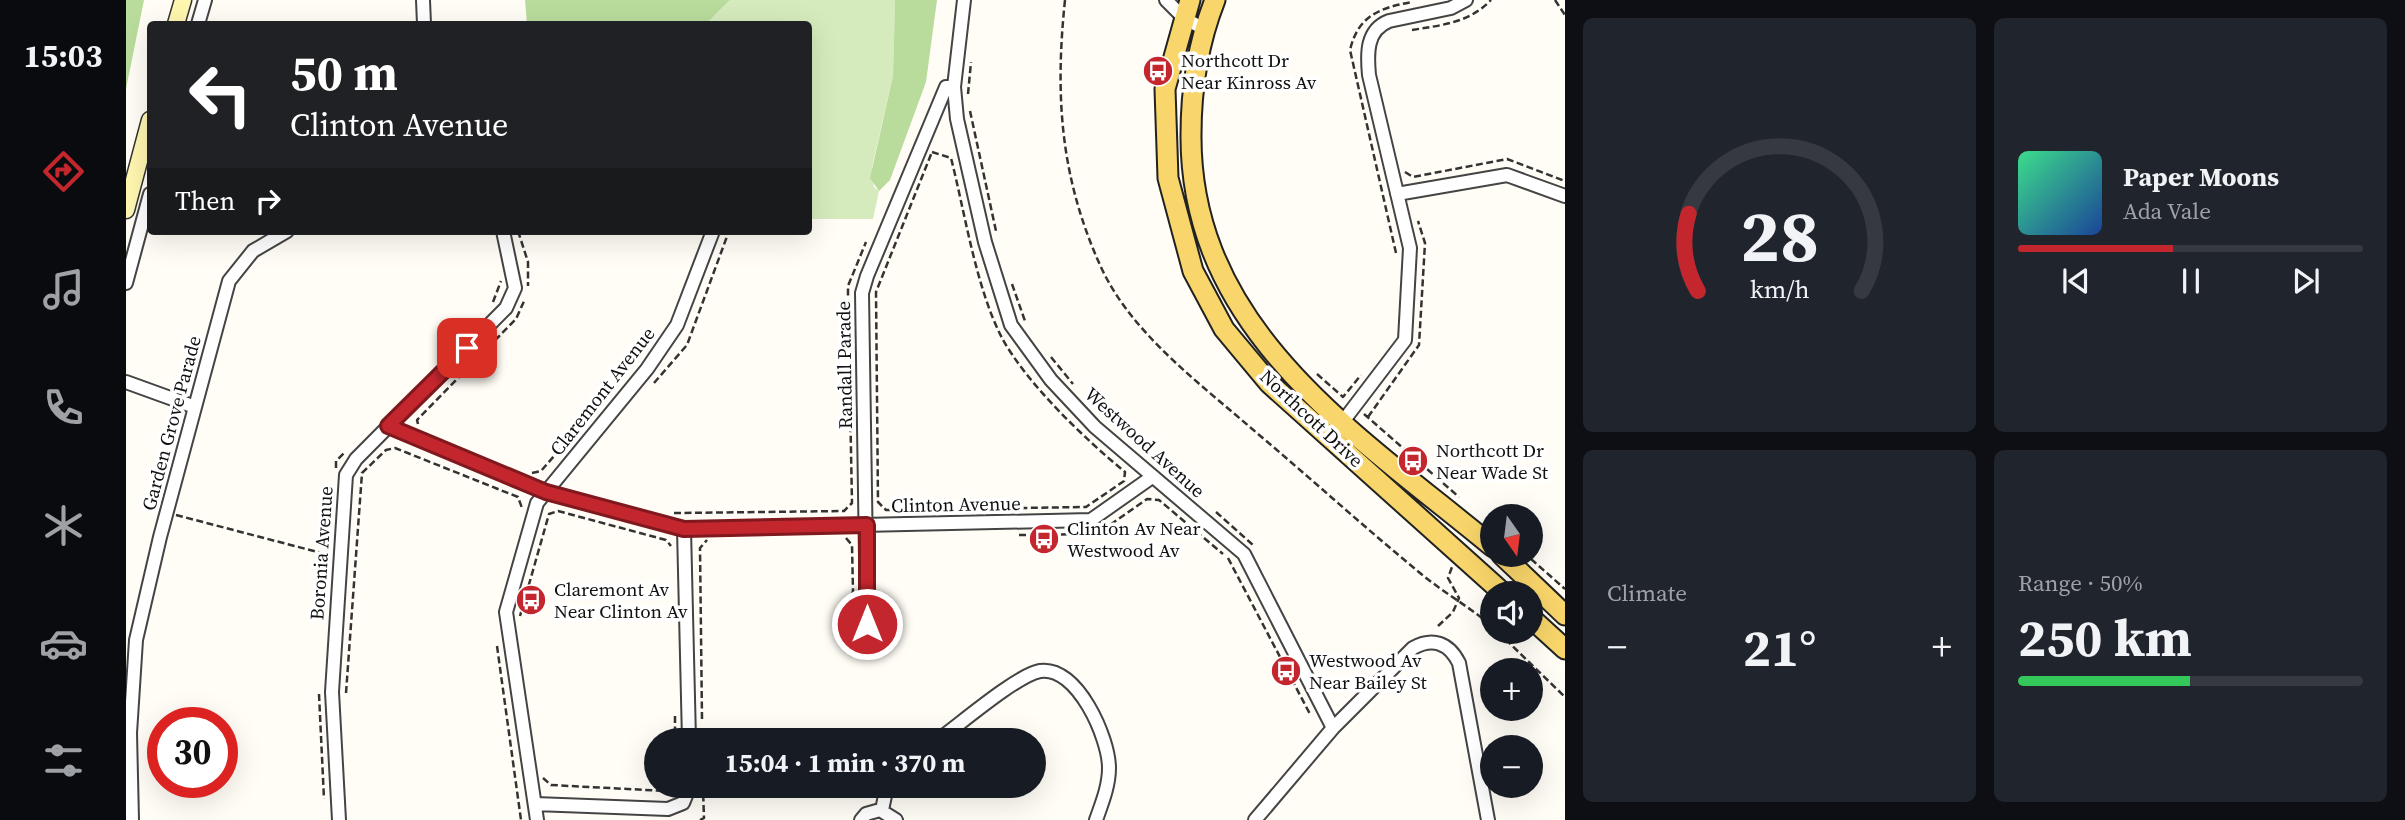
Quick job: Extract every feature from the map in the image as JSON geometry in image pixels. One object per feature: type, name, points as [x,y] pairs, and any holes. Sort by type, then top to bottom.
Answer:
[{"type":"main road","points":[[177,21],[183,0]]},
{"type":"main road","name":"Northcott Drive","points":[[1216,0],[1204,29],[1191,97],[1191,152],[1197,209],[1215,259],[1241,312],[1289,372],[1343,422],[1480,536]]},
{"type":"main road","name":"Northcott Drive","points":[[1187,9],[1165,89],[1168,178],[1193,271],[1224,329],[1269,383],[1490,581]]},
{"type":"main road","points":[[126,210],[147,131]]},
{"type":"main road","points":[[1515,567],[1565,615]]},
{"type":"main road","points":[[1543,629],[1565,649]]},
{"type":"street","points":[[199,21],[205,0]]},
{"type":"street","points":[[423,0],[424,21]]},
{"type":"street","name":"Westwood Avenue","points":[[964,0],[954,87],[957,119],[985,242],[1011,326],[1051,380],[1095,427],[1244,554],[1333,728]]},
{"type":"street","points":[[1166,0],[1187,9],[1204,29]]},
{"type":"street","points":[[1329,437],[1405,340],[1410,248],[1369,75],[1367,53],[1371,38],[1379,25],[1389,21],[1451,8],[1466,0]]},
{"type":"street","name":"Randall Parade","points":[[867,624],[862,293],[946,87],[954,87]]},
{"type":"street","points":[[1397,194],[1507,175],[1565,196]]},
{"type":"street","points":[[126,283],[147,205]]},
{"type":"street","name":"Garden Grove Parade","points":[[132,820],[130,733],[136,640],[167,513],[229,281],[254,251],[280,235]]},
{"type":"street","name":"Boronia Avenue","points":[[339,820],[332,692],[346,475],[356,459],[506,309],[515,288],[504,235]]},
{"type":"street","name":"Claremont Avenue","points":[[537,820],[506,612],[537,503],[647,369],[677,325],[711,235]]},
{"type":"street","points":[[126,382],[195,407]]},
{"type":"street","name":"Clinton Avenue","points":[[388,426],[546,492],[684,529],[1091,520],[1152,477]]},
{"type":"street","points":[[684,529],[689,728]]},
{"type":"street","points":[[1255,820],[1333,728],[1413,648],[1423,642],[1435,642],[1447,646],[1457,658],[1461,671],[1488,820]]},
{"type":"street","points":[[955,728],[1026,677],[1044,670],[1060,674],[1073,683],[1107,746],[1108,785],[1096,820]]},
{"type":"street","points":[[534,804],[668,809],[683,803],[685,798]]},
{"type":"street","points":[[882,810],[884,798]]},
{"type":"street","points":[[861,820],[866,814],[882,810],[897,820]]},
{"type":"path","points":[[1065,0],[1059,100],[1065,154],[1076,197],[1101,266],[1126,306],[1156,342],[1197,382],[1417,571],[1480,617]]},
{"type":"path","points":[[1408,31],[1463,20],[1480,11],[1491,0]]},
{"type":"path","points":[[1555,0],[1565,15]]},
{"type":"path","points":[[1397,264],[1350,50],[1358,27],[1371,13],[1414,2]]},
{"type":"path","points":[[972,50],[968,102],[997,232]]},
{"type":"path","points":[[932,152],[951,158],[953,168],[973,253],[1005,342],[1079,433],[1125,472],[1124,481],[1086,507],[886,510],[878,502],[876,292],[932,152]]},
{"type":"path","points":[[1402,160],[1405,173],[1413,177]]},
{"type":"path","points":[[1368,417],[1419,345],[1425,243],[1415,212]]},
{"type":"path","points":[[653,383],[687,345],[728,235]]},
{"type":"path","points":[[849,313],[848,286],[866,242]]},
{"type":"path","points":[[1011,281],[1027,328]]},
{"type":"path","points":[[671,513],[844,510],[852,503],[849,340]]},
{"type":"path","points":[[1051,357],[1074,386]]},
{"type":"path","points":[[1313,371],[1343,397],[1361,375]]},
{"type":"path","points":[[530,473],[541,471],[627,373]]},
{"type":"path","points":[[1364,414],[1461,499]]},
{"type":"path","points":[[416,420],[419,429]]},
{"type":"path","points":[[345,703],[362,474],[386,450],[395,449],[518,496],[523,507],[519,518]]},
{"type":"path","points":[[1146,499],[1159,500],[1230,560],[1311,716]]},
{"type":"path","points":[[1212,509],[1251,541],[1257,553]]},
{"type":"path","points":[[522,627],[520,615],[549,514],[558,510],[666,540],[672,547]]},
{"type":"path","points":[[167,513],[329,555]]},
{"type":"path","points":[[1438,626],[1453,612],[1458,600],[1457,591],[1447,576],[1456,561]]},
{"type":"path","points":[[1540,567],[1565,589]]},
{"type":"path","points":[[496,640],[521,820]]},
{"type":"path","points":[[1510,644],[1565,697]]},
{"type":"path","points":[[675,715],[675,728]]},
{"type":"path","points":[[542,776],[551,785],[644,790]]},
{"type":"path","points":[[700,820],[704,818],[703,798]]},
{"type":"green space","points":[[126,0],[144,0],[126,89]]},
{"type":"green space","points":[[525,0],[730,0],[709,21],[527,21]]},
{"type":"green space","points":[[730,0],[895,0],[893,76],[872,167],[874,187],[879,191],[873,219],[812,219],[812,21],[709,21]]},
{"type":"green space","points":[[895,0],[937,0],[926,82],[890,180],[879,191],[870,178],[893,76]]},
{"type":"place","name":"Northcott Dr Near Kinross Av","points":[[1158,71]]},
{"type":"place","name":"Northcott Dr Near Wade St","points":[[1413,461]]},
{"type":"place","name":"Clinton Av Near Westwood Av","points":[[1044,539]]},
{"type":"place","name":"Claremont Av Near Clinton Av","points":[[531,600]]},
{"type":"place","name":"Westwood Av Near Bailey St","points":[[1286,671]]},
{"type":"route","points":[[467,348],[388,426],[546,492],[684,529],[867,525],[867,624]]}]
